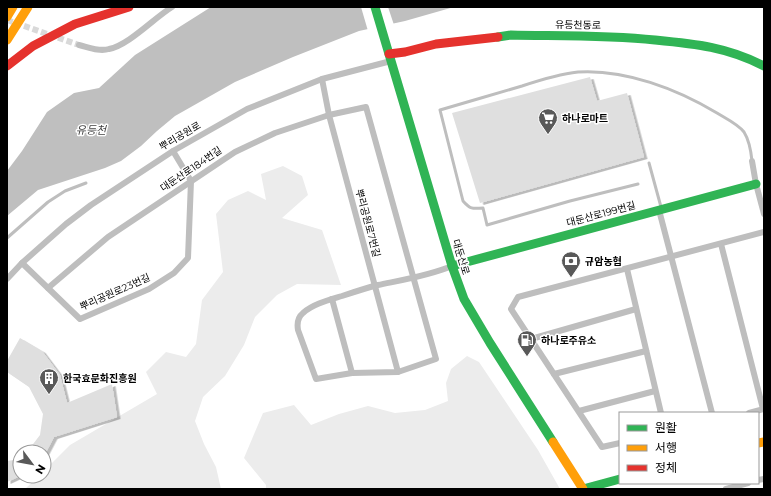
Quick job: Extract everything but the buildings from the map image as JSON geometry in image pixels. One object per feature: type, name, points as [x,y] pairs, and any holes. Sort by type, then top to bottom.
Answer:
[{"type":"main road","points":[[7,17],[13,7]]},
{"type":"main road","points":[[7,40],[28,7]]},
{"type":"main road","points":[[7,66],[33,46],[75,24],[129,7]]},
{"type":"main road","name":"대둔산로","points":[[375,7],[452,266],[464,299],[490,343],[583,489]]},
{"type":"main road","name":"유등천동로","points":[[390,58],[436,44],[511,35],[624,37],[698,44],[730,52],[764,66]]},
{"type":"main road","name":"대둔산로199번길","points":[[452,266],[760,183]]},
{"type":"main road","points":[[583,489],[619,479]]},
{"type":"street","points":[[79,45],[97,50],[110,49],[125,42],[172,7]]},
{"type":"street","name":"뿌리공원로","points":[[7,279],[22,263],[66,224],[91,205],[173,151],[247,109],[322,79],[390,58]]},
{"type":"street","name":"뿌리공원로7번길","points":[[322,79],[329,115],[398,372]]},
{"type":"street","name":"대둔산로184번길","points":[[48,288],[108,237],[235,152],[275,133],[329,115],[366,107],[414,277]]},
{"type":"street","points":[[173,151],[191,182]]},
{"type":"street","points":[[752,161],[760,183],[764,214]]},
{"type":"street","name":"뿌리공원로23번길","points":[[22,263],[80,319],[149,289],[174,273],[188,258],[191,182]]},
{"type":"street","points":[[660,210],[712,412]]},
{"type":"street","points":[[619,443],[602,447],[511,308],[518,297],[764,232]]},
{"type":"street","points":[[721,244],[764,409],[753,412]]},
{"type":"street","points":[[414,277],[436,359],[398,372],[352,373],[316,379],[298,330],[297,322],[302,314],[316,305],[332,299],[375,286],[414,277],[437,272],[452,266]]},
{"type":"street","points":[[626,269],[661,412]]},
{"type":"street","points":[[332,299],[352,373]]},
{"type":"street","points":[[531,339],[636,309]]},
{"type":"street","points":[[554,374],[646,351]]},
{"type":"street","points":[[579,411],[655,391]]},
{"type":"street","points":[[730,487],[744,484]]},
{"type":"lane","points":[[638,184],[570,201],[487,225],[482,208],[473,209],[463,200],[440,110],[540,80],[577,72],[596,72],[620,76],[669,88],[694,99],[743,131],[748,140],[752,161]]},
{"type":"lane","points":[[649,163],[660,210]]},
{"type":"lane","points":[[7,238],[48,202],[65,191],[86,183]]},
{"type":"shaded area","points":[[283,166],[302,176],[308,195],[282,218],[322,230],[341,285],[297,284],[277,295],[255,317],[244,345],[225,376],[203,397],[195,421],[204,444],[216,467],[221,489],[25,489],[30,484],[52,484],[52,463],[70,445],[157,394],[146,372],[166,352],[186,357],[196,344],[202,300],[223,272],[216,214],[228,200],[248,191],[266,200],[261,174]]},
{"type":"shaded area","points":[[467,356],[479,362],[538,450],[560,489],[266,489],[266,485],[244,458],[263,413],[294,405],[311,425],[339,414],[368,406],[395,413],[425,410],[448,401],[446,383],[451,369]]},
{"type":"water","name":"유등천","points":[[211,7],[454,7],[405,21],[359,31],[235,82],[175,116],[141,146],[121,161],[105,168],[38,190],[7,216],[7,171],[47,112],[74,93],[99,88],[135,55]]},
{"type":"pier","points":[[361,7],[388,7],[394,25],[368,31]]},
{"type":"tunnel","points":[[7,20],[79,45]]},
{"type":"traffic: fast","points":[[375,7],[452,266],[464,299],[553,442]]},
{"type":"traffic: fast","points":[[498,37],[511,35],[583,36],[670,41],[724,50],[764,66]]},
{"type":"traffic: fast","points":[[452,266],[756,184]]},
{"type":"traffic: fast","points":[[583,489],[619,479]]},
{"type":"traffic: slow","points":[[7,17],[13,7]]},
{"type":"traffic: slow","points":[[7,40],[28,7]]},
{"type":"traffic: slow","points":[[553,442],[583,489]]},
{"type":"traffic: slow","points":[[759,443],[764,442]]},
{"type":"traffic: jam","points":[[7,66],[33,46],[75,24],[129,7]]},
{"type":"traffic: jam","points":[[389,54],[405,52],[436,44],[498,37]]},
{"type":"place","name":"하나로마트","points":[[548,135]]},
{"type":"place","name":"규암농협","points":[[571,278]]},
{"type":"place","name":"하나로주유소","points":[[527,357]]},
{"type":"place","name":"한국효문화진흥원","points":[[49,395]]}]
